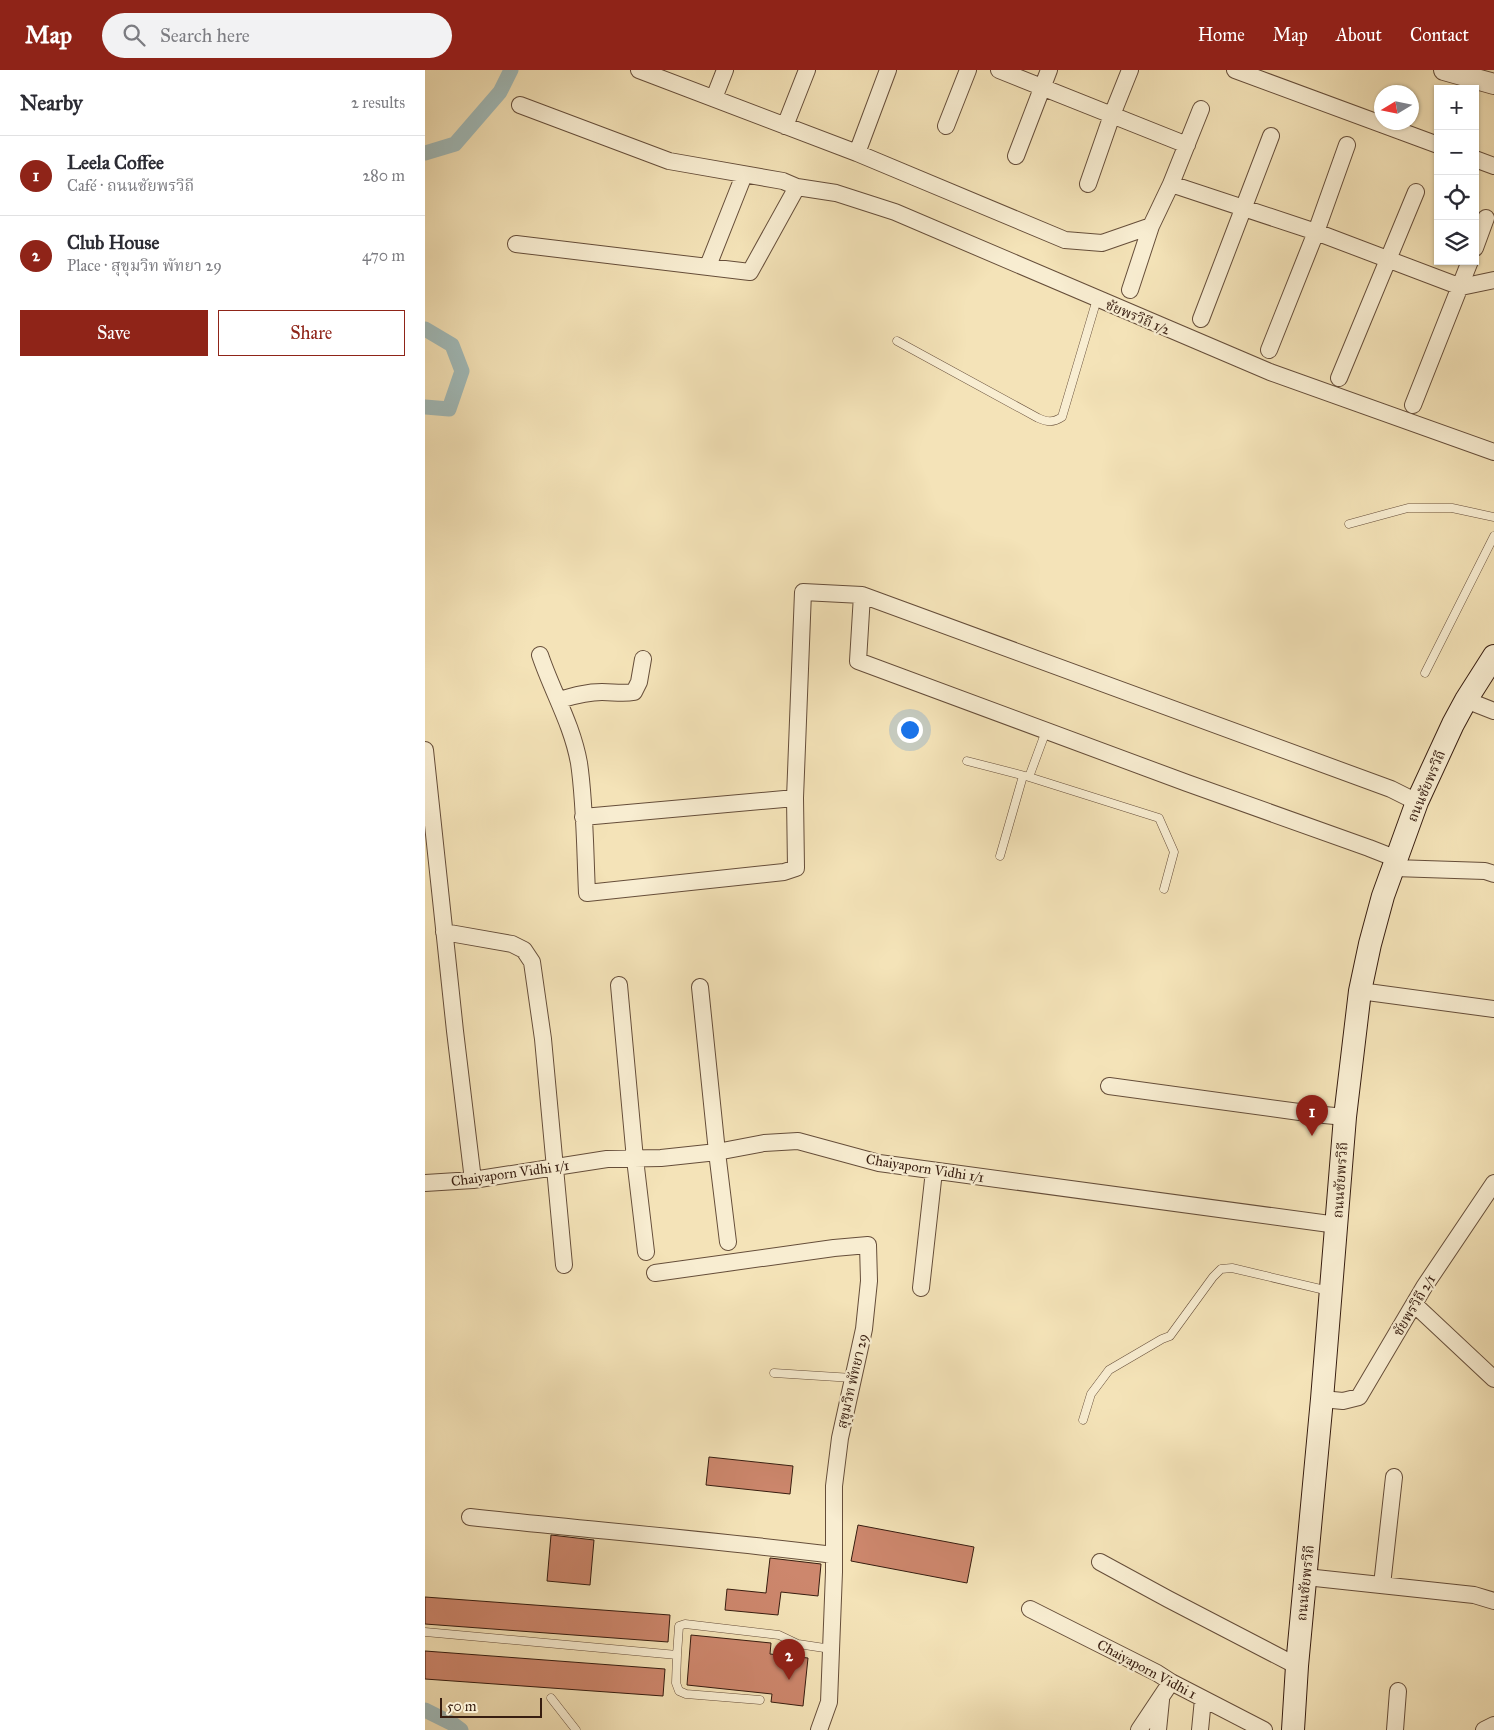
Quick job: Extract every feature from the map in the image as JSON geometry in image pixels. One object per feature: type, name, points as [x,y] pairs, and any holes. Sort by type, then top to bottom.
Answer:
[{"type":"main road","name":"ถนนชัยพรวิถี","points":[[1293,1730],[1297,1666],[1323,1399],[1345,1117],[1360,991],[1377,920],[1417,802],[1466,700],[1494,656]]},
{"type":"street","points":[[714,98],[725,70]]},
{"type":"street","points":[[785,126],[807,70]]},
{"type":"street","points":[[857,153],[888,70]]},
{"type":"street","points":[[946,126],[967,70]]},
{"type":"street","points":[[999,70],[1187,144]]},
{"type":"street","points":[[1016,156],[1049,70]]},
{"type":"street","points":[[1088,184],[1111,115],[1130,70]]},
{"type":"street","points":[[1235,70],[1434,144]]},
{"type":"street","points":[[1444,70],[1494,84]]},
{"type":"street","points":[[643,71],[857,153],[1065,240],[1102,243],[1151,226]]},
{"type":"street","name":"ชัยพรวิถี 1/2","points":[[520,105],[669,161],[836,193],[895,212],[1097,300],[1270,372],[1494,452]]},
{"type":"street","points":[[1130,290],[1151,226],[1171,184],[1201,109]]},
{"type":"street","points":[[1201,319],[1271,136]]},
{"type":"street","points":[[1269,350],[1317,232],[1347,145]]},
{"type":"street","points":[[1479,160],[1494,166]]},
{"type":"street","points":[[707,266],[744,175]]},
{"type":"street","points":[[516,244],[750,272],[790,184]]},
{"type":"street","points":[[1171,184],[1317,232],[1461,287],[1494,280]]},
{"type":"street","points":[[1339,378],[1416,192]]},
{"type":"street","points":[[1479,237],[1486,218]]},
{"type":"street","points":[[1413,405],[1469,265]]},
{"type":"street","points":[[540,655],[548,680],[565,715],[579,762],[587,893],[784,872],[796,868],[795,798],[803,592],[862,595],[1391,789],[1417,802]]},
{"type":"street","points":[[862,595],[858,661],[1369,848],[1395,864],[1485,871],[1494,874]]},
{"type":"street","points":[[559,700],[578,694],[633,692],[639,682],[643,659]]},
{"type":"street","points":[[1466,700],[1494,711]]},
{"type":"street","points":[[425,750],[473,1180]]},
{"type":"street","points":[[583,817],[795,798]]},
{"type":"street","points":[[444,932],[512,944],[524,950],[532,962],[543,1039],[564,1265]]},
{"type":"street","points":[[619,985],[635,1159],[646,1252]]},
{"type":"street","points":[[700,987],[728,1242]]},
{"type":"street","points":[[1360,991],[1494,1009]]},
{"type":"street","points":[[1109,1086],[1345,1117]]},
{"type":"street","name":"Chaiyaporn Vidhi 1/1","points":[[425,1182],[473,1180],[607,1159],[661,1158],[798,1141],[879,1163],[1337,1225]]},
{"type":"street","points":[[921,1288],[934,1171]]},
{"type":"street","name":"ชัยพรวิถี 2/1","points":[[1323,1399],[1343,1401],[1359,1397],[1414,1304],[1494,1184]]},
{"type":"street","name":"สุขุมวิท พัทยา 29","points":[[655,1273],[868,1245],[869,1281],[865,1329],[839,1438],[834,1486],[834,1555],[829,1702],[819,1730]]},
{"type":"street","points":[[1414,1304],[1494,1380]]},
{"type":"street","points":[[1383,1585],[1394,1477]]},
{"type":"street","points":[[470,1517],[834,1555]]},
{"type":"street","points":[[1100,1562],[1297,1666]]},
{"type":"street","points":[[1306,1577],[1474,1595],[1494,1601]]},
{"type":"street","name":"Chaiyaporn Vidhi 1","points":[[1030,1609],[1264,1730]]},
{"type":"street","points":[[1139,1730],[1171,1682]]},
{"type":"street","points":[[1395,1730],[1398,1691]]},
{"type":"street","points":[[1158,1730],[1161,1698]]},
{"type":"street","points":[[1200,1730],[1203,1699]]},
{"type":"street","points":[[1485,1730],[1494,1726]]},
{"type":"lane","points":[[897,341],[1037,418],[1049,422],[1062,417],[1097,300]]},
{"type":"lane","points":[[1349,524],[1408,508],[1452,508],[1494,516]]},
{"type":"lane","points":[[1425,673],[1494,536]]},
{"type":"lane","points":[[1000,856],[1026,776],[1046,731]]},
{"type":"lane","points":[[967,761],[1026,776],[1159,818],[1174,852],[1164,889]]},
{"type":"lane","points":[[1083,1420],[1091,1394],[1109,1370],[1161,1339],[1170,1336],[1213,1276],[1221,1269],[1232,1268],[1331,1291]]},
{"type":"lane","points":[[774,1373],[853,1378]]},
{"type":"lane","points":[[760,1700],[686,1694],[679,1691],[675,1683],[679,1626],[685,1624],[779,1635],[798,1644],[831,1649]]},
{"type":"lane","points":[[425,1632],[677,1655]]},
{"type":"lane","points":[[551,1698],[577,1730]]},
{"type":"building","points":[[709,1457],[793,1466],[790,1494],[706,1485]]},
{"type":"building","points":[[858,1525],[974,1547],[967,1583],[851,1561]]},
{"type":"building","points":[[551,1535],[594,1540],[590,1585],[547,1581]]},
{"type":"building","points":[[770,1558],[821,1564],[818,1596],[781,1592],[778,1615],[725,1610],[727,1589],[766,1593]]},
{"type":"building","points":[[425,1597],[670,1615],[668,1642],[425,1624]]},
{"type":"building","points":[[691,1635],[771,1643],[770,1654],[808,1658],[803,1706],[771,1702],[772,1694],[687,1685]]},
{"type":"building","points":[[425,1651],[665,1669],[663,1696],[425,1679]]},
{"type":"waterway","points":[[425,153],[455,144],[500,92],[511,70]]},
{"type":"waterway","points":[[425,329],[452,345],[462,371],[449,409],[425,407]]},
{"type":"waterway","points":[[425,1710],[461,1730]]},
{"type":"place","name":"Leela Coffee","points":[[1312,1136]]},
{"type":"place","name":"Club House","points":[[789,1680]]}]
